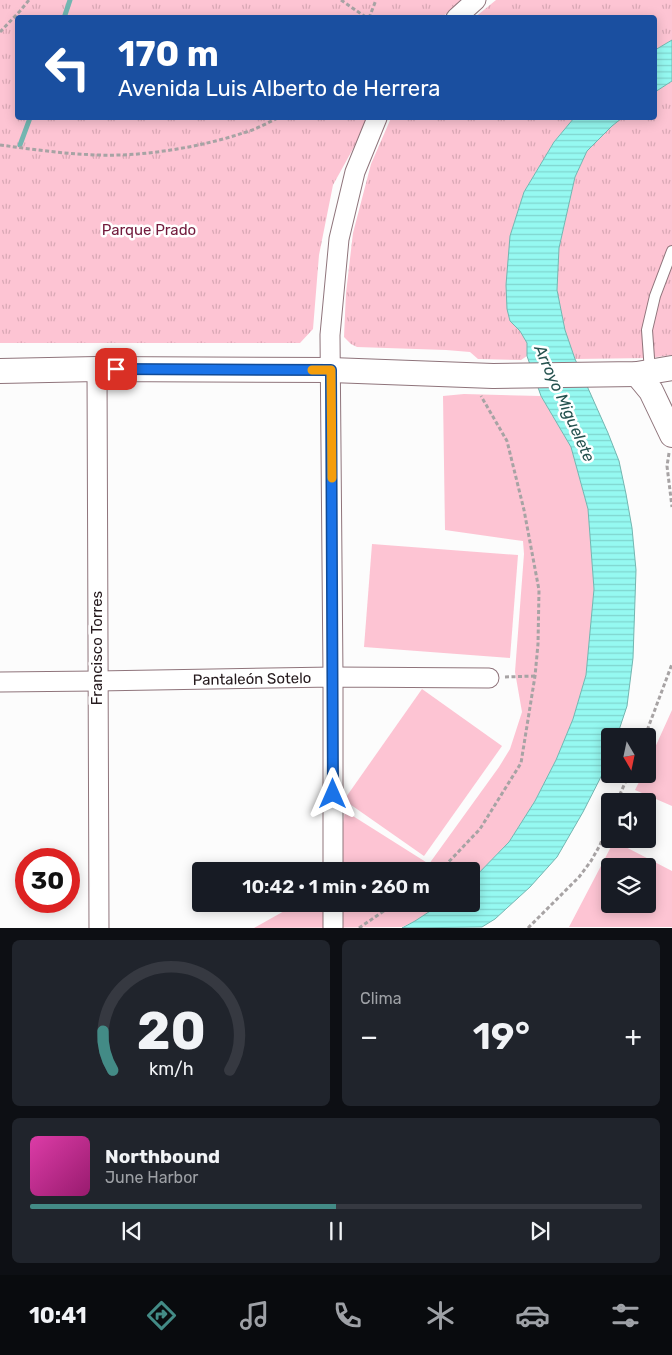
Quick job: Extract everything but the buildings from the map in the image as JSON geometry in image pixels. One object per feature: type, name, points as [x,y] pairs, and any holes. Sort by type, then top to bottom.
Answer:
[{"type":"street","points":[[459,15],[476,0]]},
{"type":"street","points":[[333,862],[330,335],[339,240],[355,172],[376,120]]},
{"type":"street","points":[[0,371],[97,369],[331,370],[493,376],[590,375],[653,371],[650,391],[672,434]]},
{"type":"street","name":"Francisco Torres","points":[[97,369],[99,928]]},
{"type":"street","name":"Pantaleón Sotelo","points":[[0,682],[333,677],[489,678]]},
{"type":"street","points":[[333,912],[333,928]]},
{"type":"lane","points":[[653,371],[647,330],[655,296],[672,251]]},
{"type":"path","points":[[16,15],[29,0]]},
{"type":"path","points":[[341,0],[364,15]]},
{"type":"path","points":[[369,15],[376,0]]},
{"type":"path","points":[[0,32],[15,16]]},
{"type":"path","points":[[0,145],[92,155],[137,154],[183,148],[244,133],[273,120]]},
{"type":"path","points":[[449,862],[480,829],[521,763],[535,676],[538,644],[539,590],[524,510],[507,441],[469,376]]},
{"type":"path","points":[[672,434],[667,466],[672,507]]},
{"type":"path","points":[[649,728],[672,664]]},
{"type":"path","points":[[489,678],[535,676]]},
{"type":"path","points":[[528,928],[579,877],[591,862],[601,842]]},
{"type":"path","points":[[358,928],[382,912]]},
{"type":"green space","name":"Parque Prado","points":[[0,0],[463,0],[445,15],[15,15],[15,120],[369,120],[333,185],[319,255],[313,329],[300,343],[0,343]]},
{"type":"green space","points":[[496,0],[672,0],[672,40],[657,49],[657,15],[478,15]]},
{"type":"green space","points":[[672,81],[672,355],[649,358],[575,359],[564,330],[557,290],[559,248],[575,177],[587,151],[619,120],[657,120],[657,91]]},
{"type":"green space","points":[[390,120],[572,120],[554,142],[524,192],[510,236],[510,321],[528,343],[527,356],[521,360],[478,359],[470,352],[357,347],[344,337],[346,293],[353,233],[371,164]]},
{"type":"green space","points":[[464,394],[541,396],[571,447],[588,509],[594,589],[586,675],[573,719],[556,760],[535,801],[509,842],[480,872],[480,862],[430,862],[510,749],[522,712],[515,672],[524,554],[523,541],[445,530],[443,396]]},
{"type":"green space","points":[[372,544],[518,555],[510,658],[364,647]]},
{"type":"green space","points":[[422,689],[502,746],[424,856],[344,800]]},
{"type":"green space","points":[[672,710],[672,806],[656,799],[656,793],[642,793],[635,790],[638,783],[656,783],[656,745]]},
{"type":"green space","points":[[345,811],[426,862],[340,862],[341,834]]},
{"type":"green space","points":[[610,848],[628,848],[647,858],[605,858]]},
{"type":"green space","points":[[656,863],[672,871],[672,927],[569,927],[601,866],[601,913],[656,913]]},
{"type":"green space","points":[[282,912],[429,912],[402,927],[254,928]]},
{"type":"water","points":[[672,40],[672,81],[657,91],[657,49]]},
{"type":"water","name":"Arroyo Miguelete","points":[[572,120],[620,120],[587,151],[575,177],[559,248],[557,290],[565,330],[575,359],[619,461],[632,528],[636,570],[633,658],[627,706],[620,728],[601,728],[601,777],[557,857],[530,887],[495,919],[482,927],[402,928],[429,912],[480,912],[480,872],[509,842],[535,801],[556,760],[573,719],[586,675],[594,589],[588,509],[571,447],[541,396],[527,356],[527,343],[520,331],[510,321],[507,309],[506,285],[510,236],[524,192],[554,142]]},
{"type":"waterway","points":[[65,15],[70,0]]},
{"type":"waterway","points":[[20,145],[29,120]]},
{"type":"slow traffic","points":[[312,370],[331,370],[332,478]]},
{"type":"route","points":[[116,369],[331,370],[333,794]]}]
